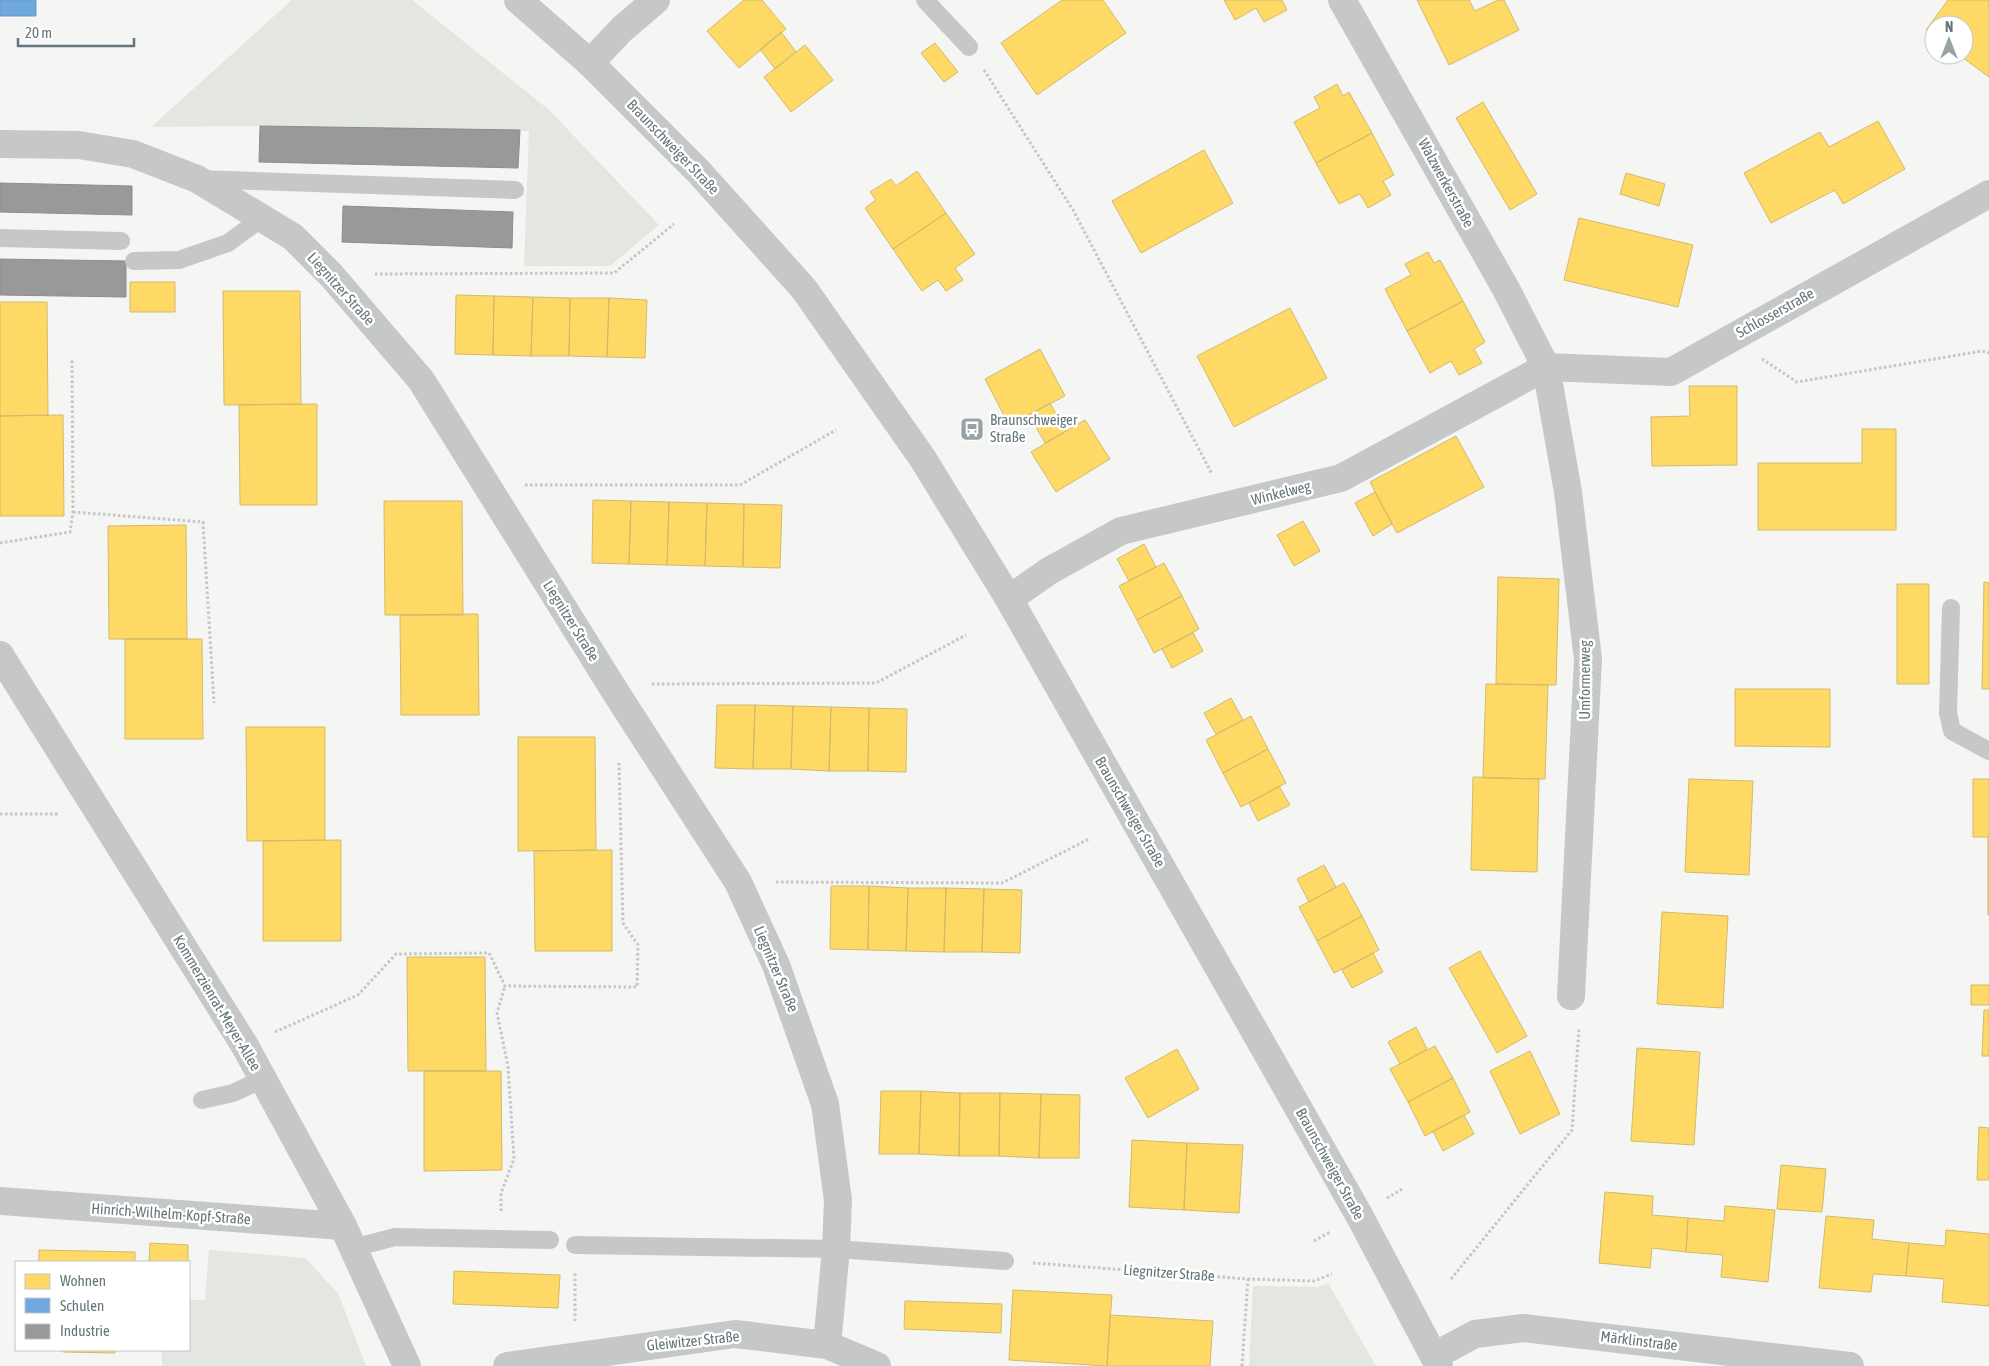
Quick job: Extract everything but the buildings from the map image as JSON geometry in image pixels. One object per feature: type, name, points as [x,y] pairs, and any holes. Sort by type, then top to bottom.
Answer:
[{"type":"street","name":"Braunschweiger Straße","points":[[518,0],[590,63],[698,171],[804,290],[923,460],[1009,599],[1359,1215],[1437,1361]]},
{"type":"street","points":[[590,63],[622,29],[656,0]]},
{"type":"street","name":"Walzwerkerstraße","points":[[1342,0],[1506,290],[1546,367]]},
{"type":"street","name":"Liegnitzer Straße","points":[[0,144],[79,144],[133,154],[198,179],[293,237],[331,275],[421,380],[618,696],[738,882],[780,974],[825,1104],[838,1200],[828,1345]]},
{"type":"street","name":"Schlosserstraße","points":[[1546,367],[1671,372],[1989,194]]},
{"type":"street","name":"Winkelweg","points":[[1009,599],[1049,571],[1121,531],[1341,478],[1546,367]]},
{"type":"street","name":"Umformerweg","points":[[1546,367],[1568,492],[1588,659],[1571,996]]},
{"type":"street","name":"Kommerzienrat-Meyer-Allee","points":[[0,655],[245,1046],[348,1237],[407,1366]]},
{"type":"street","name":"Hinrich-Wilhelm-Kopf-Straße","points":[[0,1201],[348,1237]]},
{"type":"street","name":"Märklinstraße","points":[[1437,1361],[1475,1334],[1523,1328],[1850,1366]]},
{"type":"street","name":"Gleiwitzer Straße","points":[[507,1366],[735,1334],[828,1345],[877,1366]]},
{"type":"lane","points":[[926,0],[969,47]]},
{"type":"lane","points":[[198,179],[515,190]]},
{"type":"lane","points":[[134,261],[179,260],[228,243],[262,218]]},
{"type":"lane","points":[[0,238],[121,241]]},
{"type":"lane","points":[[1951,608],[1948,713],[1952,731],[1989,751]]},
{"type":"lane","points":[[202,1100],[233,1093],[263,1079]]},
{"type":"lane","points":[[348,1237],[550,1240]]},
{"type":"lane","points":[[575,1244],[836,1249],[1005,1261]]},
{"type":"path","points":[[969,47],[1073,210],[1229,505]]},
{"type":"path","points":[[331,275],[614,273],[674,224]]},
{"type":"path","points":[[1730,338],[1797,382],[1982,351],[1989,353]]},
{"type":"path","points":[[0,543],[70,532],[73,512],[72,359]]},
{"type":"path","points":[[487,485],[740,485],[836,430]]},
{"type":"path","points":[[73,512],[203,522],[214,703]]},
{"type":"path","points":[[618,696],[644,684],[876,683],[966,635]]},
{"type":"path","points":[[505,986],[637,987],[638,945],[623,922],[619,755]]},
{"type":"path","points":[[0,814],[101,814]]},
{"type":"path","points":[[738,882],[1002,883],[1089,840]]},
{"type":"path","points":[[245,1046],[358,995],[396,954],[489,953],[505,986],[497,1013],[508,1066],[514,1159],[501,1193],[501,1239]]},
{"type":"path","points":[[1451,1279],[1572,1130],[1579,1026],[1571,996]]},
{"type":"path","points":[[574,1356],[575,1244]]},
{"type":"path","name":"Liegnitzer Straße","points":[[1005,1261],[1248,1279],[1314,1281],[1332,1274]]},
{"type":"path","points":[[1242,1366],[1248,1279]]},
{"type":"shaded area","points":[[292,0],[412,0],[549,110],[659,225],[610,266],[524,266],[529,131],[260,126],[151,127]]},
{"type":"shaded area","points":[[209,1250],[305,1258],[338,1293],[366,1366],[162,1366],[162,1351],[190,1351],[190,1300],[205,1300]]},
{"type":"shaded area","points":[[1328,1283],[1376,1366],[1249,1366],[1253,1286],[1318,1287]]},
{"type":"place","name":"Braunschweiger Straße","points":[[972,429]]}]
